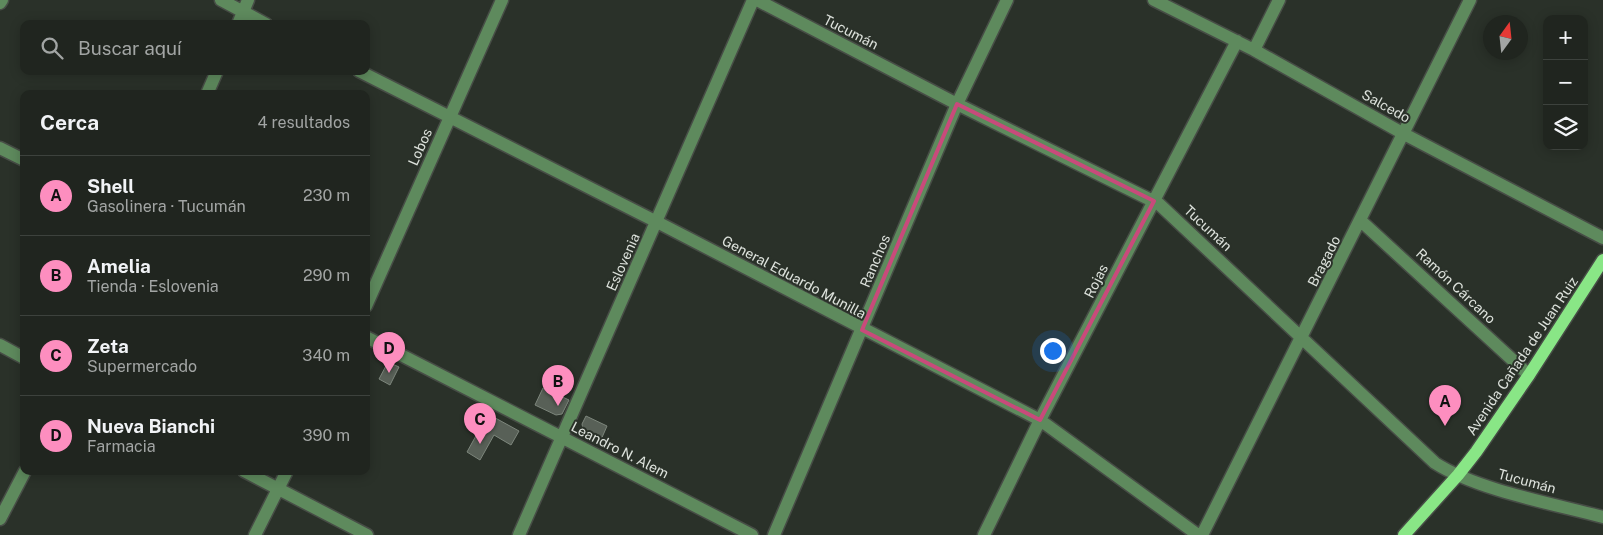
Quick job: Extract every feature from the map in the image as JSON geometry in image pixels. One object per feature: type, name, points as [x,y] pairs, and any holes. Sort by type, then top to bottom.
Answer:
[{"type":"main road","name":"Avenida Cañada de Juan Ruiz","points":[[1404,535],[1458,475],[1529,375],[1603,260]]},
{"type":"street","points":[[0,4],[2,0]]},
{"type":"street","points":[[221,0],[258,20]]},
{"type":"street","name":"Lobos","points":[[370,297],[502,0]]},
{"type":"street","name":"Eslovenia","points":[[519,535],[753,0]]},
{"type":"street","name":"Tucumán","points":[[758,0],[957,104],[1154,201],[1168,211],[1435,463],[1486,486],[1603,517]]},
{"type":"street","name":"Ranchos","points":[[774,535],[957,104],[1007,0]]},
{"type":"street","name":"Salcedo","points":[[1154,0],[1254,50],[1404,134],[1603,238]]},
{"type":"street","points":[[1254,50],[1279,0]]},
{"type":"street","name":"Bragado","points":[[1202,535],[1303,338],[1470,0]]},
{"type":"street","name":"Rojas","points":[[984,535],[1040,420],[1237,42]]},
{"type":"street","points":[[209,90],[215,75]]},
{"type":"street","name":"General Eduardo Munilla","points":[[367,75],[657,222],[862,330],[1040,420],[1198,535]]},
{"type":"street","points":[[0,148],[20,158]]},
{"type":"street","name":"Ramón Cárcano","points":[[1361,221],[1529,375]]},
{"type":"street","name":"Leandro N. Alem","points":[[370,340],[752,535]]},
{"type":"street","points":[[0,345],[20,356]]},
{"type":"street","points":[[0,519],[23,475]]},
{"type":"street","points":[[252,475],[367,535]]},
{"type":"street","points":[[254,535],[285,475]]},
{"type":"highlighted area","points":[[957,104],[1154,201],[1040,420],[862,330]]},
{"type":"building","points":[[388,362],[399,367],[390,385],[379,379]]},
{"type":"building","points":[[543,388],[569,400],[562,414],[556,415],[535,405]]},
{"type":"building","points":[[488,414],[519,431],[511,445],[494,435],[480,460],[467,452]]},
{"type":"building","points":[[586,416],[607,426],[600,442],[584,434],[582,424]]},
{"type":"place","name":"Nueva Bianchi","points":[[389,373]]},
{"type":"place","name":"Amelia","points":[[558,406]]},
{"type":"place","name":"Shell","points":[[1445,426]]},
{"type":"place","name":"Zeta","points":[[480,444]]}]
